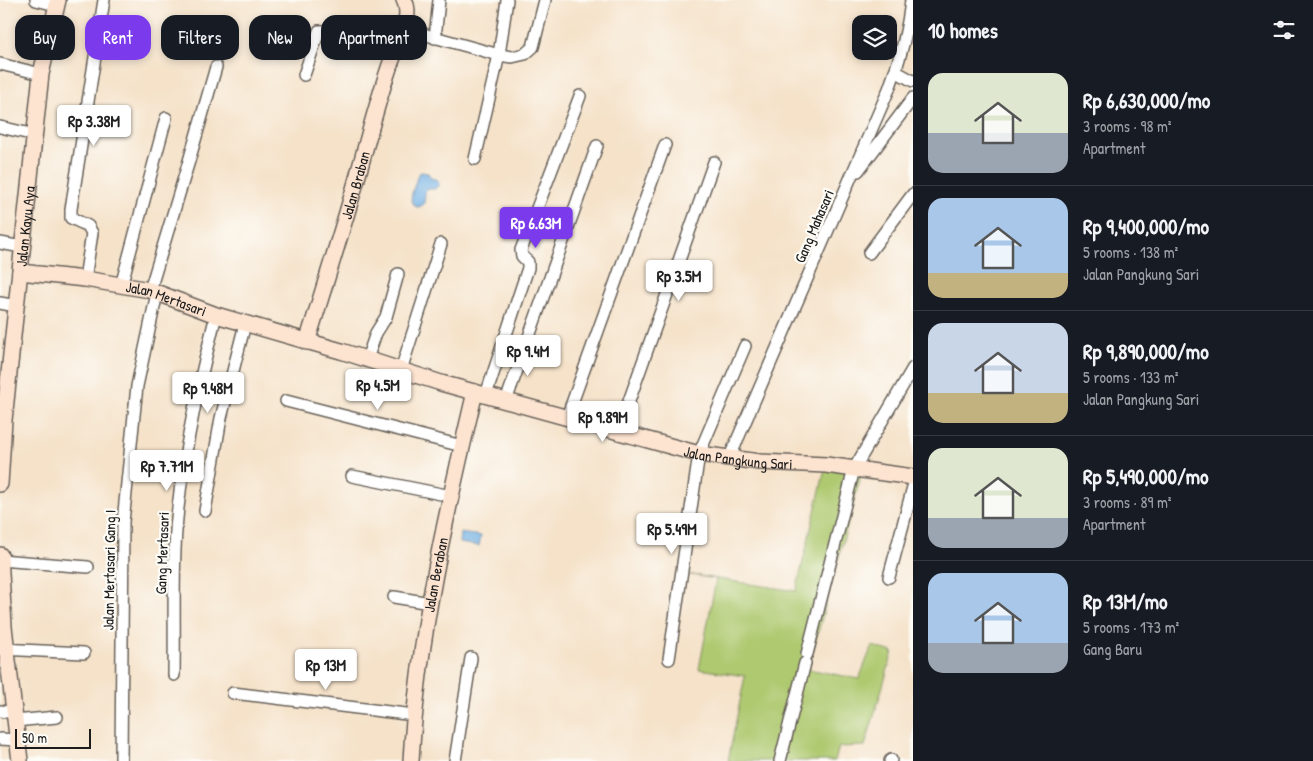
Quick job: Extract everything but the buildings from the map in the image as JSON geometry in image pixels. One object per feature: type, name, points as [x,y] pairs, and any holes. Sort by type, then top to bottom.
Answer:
[{"type":"street","points":[[36,0],[57,2]]},
{"type":"street","points":[[84,279],[92,233],[88,226],[71,218],[71,209],[104,0]]},
{"type":"street","name":"Jalan Braban","points":[[404,0],[407,6],[405,15]]},
{"type":"street","points":[[435,38],[439,0]]},
{"type":"street","points":[[475,159],[499,55],[507,0]]},
{"type":"street","points":[[427,37],[499,55],[512,57],[525,54],[532,47],[545,0]]},
{"type":"street","name":"Gang Mahasari","points":[[729,459],[849,182],[903,51],[912,0]]},
{"type":"street","name":"Jalan Kayu Aya","points":[[0,484],[2,420],[41,74],[57,2]]},
{"type":"street","points":[[304,75],[319,31],[321,31]]},
{"type":"street","name":"Jalan Braban","points":[[307,342],[354,190],[375,112],[393,60]]},
{"type":"street","points":[[0,64],[41,74]]},
{"type":"street","name":"Jalan Mertasari Gang I","points":[[121,761],[123,522],[137,386],[153,292],[216,67]]},
{"type":"street","points":[[895,71],[913,81]]},
{"type":"street","points":[[480,394],[528,268],[528,262],[522,256],[521,250],[580,96]]},
{"type":"street","points":[[849,182],[913,98]]},
{"type":"street","points":[[121,286],[166,118]]},
{"type":"street","points":[[0,127],[35,135]]},
{"type":"street","points":[[567,417],[665,145]]},
{"type":"street","points":[[506,401],[597,146]]},
{"type":"street","points":[[618,432],[714,162]]},
{"type":"street","points":[[869,253],[913,194]]},
{"type":"street","points":[[0,243],[22,246]]},
{"type":"street","points":[[401,370],[441,244]]},
{"type":"street","name":"Jalan Mertasari","points":[[20,272],[84,279],[153,292],[216,315],[307,342]]},
{"type":"street","points":[[367,359],[376,333],[386,317],[398,274]]},
{"type":"street","points":[[0,304],[16,306]]},
{"type":"street","name":"Gang Mertasari","points":[[174,675],[175,560],[178,509],[192,412],[216,315]]},
{"type":"street","points":[[205,511],[221,418],[245,324]]},
{"type":"street","name":"Jalan Pangkung Sari","points":[[307,342],[480,394],[699,454],[729,459],[826,465],[913,477]]},
{"type":"street","points":[[669,659],[699,454],[745,346]]},
{"type":"street","points":[[780,761],[854,470],[913,368]]},
{"type":"street","name":"Jalan Beraban","points":[[411,761],[420,661],[430,603],[462,446],[480,394]]},
{"type":"street","points":[[286,402],[462,446]]},
{"type":"street","points":[[352,476],[452,496]]},
{"type":"street","points":[[889,577],[913,487]]},
{"type":"street","points":[[0,556],[6,684],[10,715],[17,740],[20,761]]},
{"type":"street","points":[[0,560],[88,567]]},
{"type":"street","points":[[394,597],[430,603]]},
{"type":"street","points":[[3,650],[84,652]]},
{"type":"street","points":[[455,761],[471,658]]},
{"type":"street","points":[[234,693],[414,715]]},
{"type":"street","points":[[10,715],[57,717]]},
{"type":"street","points":[[0,739],[17,740]]},
{"type":"green space","points":[[812,457],[865,461],[808,669],[859,679],[872,646],[893,652],[865,746],[839,747],[835,761],[728,761],[745,676],[699,669],[716,579],[686,574],[796,591],[826,465]]},
{"type":"water","points":[[421,172],[428,173],[431,178],[438,180],[439,185],[435,189],[426,189],[424,203],[420,207],[416,207],[411,201],[412,193],[418,174]]},
{"type":"water","points":[[460,533],[481,536],[479,546],[459,543]]}]
